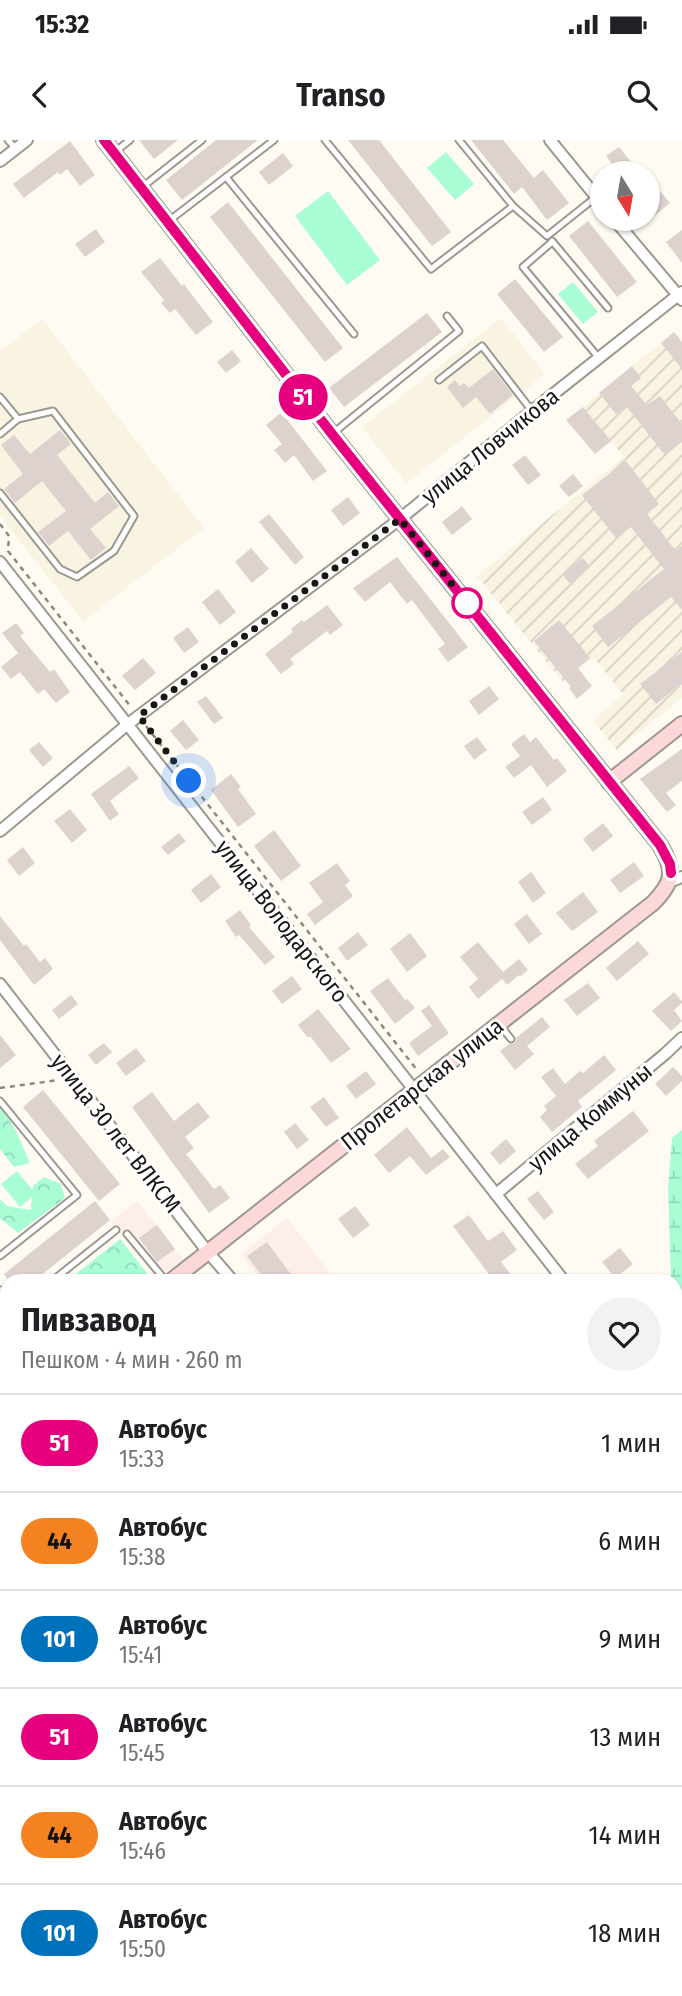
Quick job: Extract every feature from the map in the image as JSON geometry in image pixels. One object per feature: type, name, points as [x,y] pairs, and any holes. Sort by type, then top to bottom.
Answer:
[{"type":"street","points":[[0,162],[12,145],[27,140]]},
{"type":"street","points":[[104,140],[332,434],[660,845],[674,877]]},
{"type":"street","points":[[550,140],[590,190]]},
{"type":"street","points":[[624,231],[681,296]]},
{"type":"street","name":"улица Ловчикова","points":[[0,831],[128,724],[400,519],[532,411],[681,296]]},
{"type":"street","name":"улица Володарского","points":[[0,562],[420,1086],[496,1194],[559,1274]]},
{"type":"street","points":[[609,782],[682,724]]},
{"type":"street","name":"Пролетарская улица","points":[[177,1274],[653,903],[674,877]]},
{"type":"street","name":"улица 30 лет ВЛКСМ","points":[[0,984],[227,1274]]},
{"type":"street","name":"улица Коммуны","points":[[496,1194],[682,1038]]},
{"type":"lane","points":[[114,153],[130,140]]},
{"type":"lane","points":[[141,188],[202,140]]},
{"type":"lane","points":[[167,222],[274,140]]},
{"type":"lane","points":[[326,140],[431,269],[513,206]]},
{"type":"lane","points":[[459,140],[513,206],[547,236],[608,308]]},
{"type":"lane","points":[[226,177],[354,334]]},
{"type":"lane","points":[[547,236],[590,207]]},
{"type":"lane","points":[[552,242],[523,267],[599,358]]},
{"type":"lane","points":[[332,434],[459,331],[447,316]]},
{"type":"lane","points":[[439,380],[482,346],[532,411]]},
{"type":"lane","points":[[0,397],[18,419]]},
{"type":"lane","points":[[0,434],[18,419],[53,411],[134,516],[114,551],[77,577],[60,569],[0,494]]},
{"type":"lane","points":[[499,1024],[511,1039]]},
{"type":"lane","points":[[0,1101],[77,1195],[0,1256]]},
{"type":"lane","points":[[61,1274],[116,1230]]},
{"type":"lane","points":[[127,1234],[162,1274]]},
{"type":"path","points":[[0,524],[9,536],[8,551],[139,716],[420,1086]]},
{"type":"path","points":[[0,1088],[73,1078]]},
{"type":"shaded area","points":[[501,318],[545,374],[406,483],[362,427]]},
{"type":"shaded area","points":[[42,319],[204,528],[83,621],[0,516],[0,426],[3,423],[0,419],[0,352]]},
{"type":"shaded area","points":[[674,332],[682,342],[682,698],[617,750],[593,721],[623,694],[594,658],[563,682],[477,576],[624,457],[583,407]]},
{"type":"shaded area","points":[[137,1201],[184,1260],[163,1274],[154,1274],[111,1222]]},
{"type":"shaded area","points":[[287,1218],[331,1274],[257,1274],[241,1254]]},
{"type":"green space","points":[[446,152],[474,184],[455,200],[427,168]]},
{"type":"green space","points":[[328,191],[380,260],[347,285],[295,216]]},
{"type":"green space","points":[[573,282],[598,312],[583,324],[558,294]]},
{"type":"green space","points":[[0,1105],[16,1131],[30,1163],[14,1167],[0,1149]]},
{"type":"green space","points":[[682,1130],[682,1274],[671,1274],[668,1188],[672,1138]]},
{"type":"green space","points":[[17,1171],[36,1194],[20,1207],[1,1184]]},
{"type":"green space","points":[[44,1177],[61,1184],[65,1198],[18,1233],[0,1218],[0,1199],[7,1206],[31,1210],[33,1186]]},
{"type":"green space","points":[[120,1239],[147,1273],[146,1274],[76,1274]]},
{"type":"building","points":[[139,140],[178,140],[154,159]]},
{"type":"building","points":[[216,140],[258,140],[182,200],[166,180]]},
{"type":"building","points":[[348,140],[379,140],[451,232],[432,246]]},
{"type":"building","points":[[471,140],[503,140],[534,178],[543,170],[569,203],[547,220],[522,187],[514,194]]},
{"type":"building","points":[[70,141],[95,175],[80,186],[67,169],[60,175],[58,172],[24,198],[13,184]]},
{"type":"building","points":[[619,147],[630,161],[610,161],[606,156]]},
{"type":"building","points":[[283,153],[293,166],[269,185],[259,172]]},
{"type":"building","points":[[660,191],[670,203],[660,211]]},
{"type":"building","points":[[228,202],[343,348],[325,362],[210,217]]},
{"type":"building","points":[[588,221],[590,231],[596,231],[637,282],[617,297],[569,236]]},
{"type":"building","points":[[96,229],[105,242],[85,257],[75,244]]},
{"type":"building","points":[[682,230],[682,263],[666,242]]},
{"type":"building","points":[[160,258],[213,322],[196,335],[175,309],[170,313],[161,303],[164,300],[141,272]]},
{"type":"building","points":[[515,279],[563,337],[544,352],[497,294]]},
{"type":"building","points":[[427,313],[442,332],[344,407],[329,388]]},
{"type":"building","points":[[674,332],[682,342],[682,369],[661,343]]},
{"type":"building","points":[[232,350],[241,361],[226,373],[217,362]]},
{"type":"building","points":[[632,366],[641,378],[631,386],[647,405],[660,396],[682,424],[682,442],[665,455],[626,406],[616,414],[599,393]]},
{"type":"building","points":[[493,369],[513,395],[490,414],[476,397],[463,408],[447,387],[455,380],[460,386],[464,383],[469,388]]},
{"type":"building","points":[[583,407],[611,441],[595,454],[566,420]]},
{"type":"building","points":[[283,411],[327,471],[313,481],[294,455],[285,463],[274,450],[282,444],[266,425]]},
{"type":"building","points":[[60,430],[71,444],[57,455],[95,503],[108,492],[119,506],[90,529],[106,548],[91,560],[68,531],[49,546],[38,532],[66,511],[42,481],[15,503],[4,489],[23,474],[1,445],[14,435],[30,454]]},
{"type":"building","points":[[525,455],[541,475],[528,485],[512,465]]},
{"type":"building","points":[[626,461],[659,504],[647,514],[676,551],[682,546],[682,610],[671,597],[608,647],[592,626],[664,569],[631,527],[616,538],[582,495]]},
{"type":"building","points":[[573,474],[583,486],[569,497],[559,486]]},
{"type":"building","points":[[348,497],[360,513],[343,526],[331,510]]},
{"type":"building","points":[[462,506],[472,519],[452,535],[442,522]]},
{"type":"building","points":[[269,514],[304,557],[295,565],[259,522]]},
{"type":"building","points":[[251,548],[269,569],[252,583],[235,562]]},
{"type":"building","points":[[397,557],[468,647],[448,662],[438,649],[445,644],[412,600],[407,604],[390,582],[365,602],[353,588]]},
{"type":"building","points":[[583,558],[590,567],[570,584],[562,574]]},
{"type":"building","points":[[218,589],[236,612],[220,625],[202,602]]},
{"type":"building","points":[[327,605],[343,625],[330,635],[327,631],[290,659],[294,664],[281,674],[265,654],[293,632],[291,629],[302,620],[304,622]]},
{"type":"building","points":[[559,620],[590,658],[578,668],[592,686],[577,699],[569,688],[571,687],[534,641]]},
{"type":"building","points":[[16,623],[24,633],[20,636],[50,672],[54,669],[70,692],[56,703],[44,689],[38,694],[20,672],[11,679],[1,667],[18,653],[2,633]]},
{"type":"building","points":[[188,627],[199,642],[184,653],[173,638]]},
{"type":"building","points":[[682,652],[682,683],[656,704],[640,684]]},
{"type":"building","points":[[143,658],[156,673],[135,690],[122,676]]},
{"type":"building","points":[[489,686],[499,699],[479,715],[469,701]]},
{"type":"building","points":[[206,696],[223,718],[214,724],[197,702]]},
{"type":"building","points":[[183,720],[199,740],[186,750],[170,731]]},
{"type":"building","points":[[524,734],[530,742],[536,737],[554,760],[557,758],[567,771],[547,787],[531,765],[514,778],[505,767],[520,756],[511,744]]},
{"type":"building","points":[[477,737],[487,750],[474,760],[464,746]]},
{"type":"building","points":[[39,742],[53,758],[43,767],[29,750]]},
{"type":"building","points":[[682,749],[682,781],[666,793],[676,805],[667,812],[640,779]]},
{"type":"building","points":[[129,766],[139,778],[110,801],[119,814],[110,821],[91,794]]},
{"type":"building","points":[[231,774],[256,814],[238,827],[211,790]]},
{"type":"building","points":[[543,797],[552,810],[532,825],[522,812]]},
{"type":"building","points":[[70,809],[87,830],[72,843],[54,821]]},
{"type":"building","points":[[603,823],[613,836],[593,852],[583,839]]},
{"type":"building","points":[[274,830],[301,866],[281,881],[254,846]]},
{"type":"building","points":[[179,833],[186,841],[168,855],[161,847]]},
{"type":"building","points":[[23,847],[35,863],[19,876],[7,860]]},
{"type":"building","points":[[634,862],[644,876],[620,893],[610,880]]},
{"type":"building","points":[[337,863],[350,881],[345,885],[353,896],[315,925],[307,914],[323,902],[309,883]]},
{"type":"building","points":[[531,872],[546,893],[533,903],[518,882]]},
{"type":"building","points":[[211,874],[221,887],[201,903],[191,890]]},
{"type":"building","points":[[583,892],[598,912],[572,931],[556,913]]},
{"type":"building","points":[[240,910],[251,925],[249,927],[275,957],[265,965],[239,935],[236,937],[225,921]]},
{"type":"building","points":[[527,914],[542,934],[529,944],[514,924]]},
{"type":"building","points":[[0,916],[40,962],[45,958],[53,969],[34,985],[0,940]]},
{"type":"building","points":[[358,932],[368,945],[347,961],[338,948]]},
{"type":"building","points":[[410,933],[427,956],[407,972],[390,949]]},
{"type":"building","points":[[638,941],[649,954],[617,981],[606,968]]},
{"type":"building","points":[[478,942],[503,972],[519,959],[528,970],[507,985],[502,979],[478,999],[469,987],[478,979],[460,957]]},
{"type":"building","points":[[292,976],[302,989],[282,1004],[272,991]]},
{"type":"building","points":[[388,978],[415,1008],[395,1024],[370,991]]},
{"type":"building","points":[[588,983],[600,998],[577,1016],[564,1000]]},
{"type":"building","points":[[674,992],[682,1001],[674,1010],[682,1021],[671,1031],[652,1011]]},
{"type":"building","points":[[71,995],[78,1004],[59,1019],[52,1010]]},
{"type":"building","points":[[429,1005],[448,1034],[418,1056],[409,1043],[432,1026],[421,1011]]},
{"type":"building","points":[[318,1009],[351,1049],[331,1063],[298,1025]]},
{"type":"building","points":[[542,1017],[550,1027],[527,1046],[534,1054],[515,1070],[500,1051],[515,1043],[516,1038]]},
{"type":"building","points":[[0,1035],[16,1055],[0,1068]]},
{"type":"building","points":[[104,1043],[112,1052],[96,1065],[88,1055]]},
{"type":"building","points":[[136,1048],[146,1061],[126,1076],[116,1063]]},
{"type":"building","points":[[604,1055],[616,1070],[578,1101],[582,1107],[552,1132],[540,1117],[547,1110],[544,1106],[556,1096],[541,1077],[553,1068],[565,1084]]},
{"type":"building","points":[[673,1067],[682,1076],[682,1081],[666,1096],[655,1084]]},
{"type":"building","points":[[366,1071],[376,1084],[356,1099],[346,1086]]},
{"type":"building","points":[[43,1090],[120,1184],[99,1201],[23,1107]]},
{"type":"building","points":[[152,1092],[174,1121],[198,1102],[210,1117],[185,1137],[194,1148],[186,1154],[214,1189],[220,1185],[230,1198],[209,1213],[132,1107]]},
{"type":"building","points":[[324,1097],[339,1118],[326,1127],[310,1107]]},
{"type":"building","points":[[633,1111],[649,1131],[588,1179],[575,1164],[598,1146],[594,1141]]},
{"type":"building","points":[[295,1123],[309,1140],[297,1149],[284,1132]]},
{"type":"building","points":[[407,1127],[431,1158],[443,1149],[450,1157],[426,1175],[410,1156],[389,1173],[374,1155]]},
{"type":"building","points":[[506,1139],[516,1151],[500,1165],[490,1153]]},
{"type":"building","points":[[538,1191],[554,1212],[544,1220],[527,1199]]},
{"type":"building","points":[[95,1201],[110,1220],[43,1274],[4,1274]]},
{"type":"building","points":[[355,1206],[370,1225],[353,1238],[338,1219]]},
{"type":"building","points":[[469,1215],[488,1241],[503,1231],[517,1250],[501,1262],[510,1274],[489,1274],[453,1226]]},
{"type":"building","points":[[157,1225],[175,1249],[157,1262],[139,1238]]},
{"type":"building","points":[[267,1242],[291,1274],[261,1274],[247,1256]]},
{"type":"building","points":[[620,1248],[633,1264],[620,1274],[612,1274],[602,1262]]},
{"type":"bus line","name":"51","points":[[104,140],[332,434],[660,845],[670,864],[671,873]]},
{"type":"route","points":[[189,781],[139,716],[400,519],[467,603]]}]
